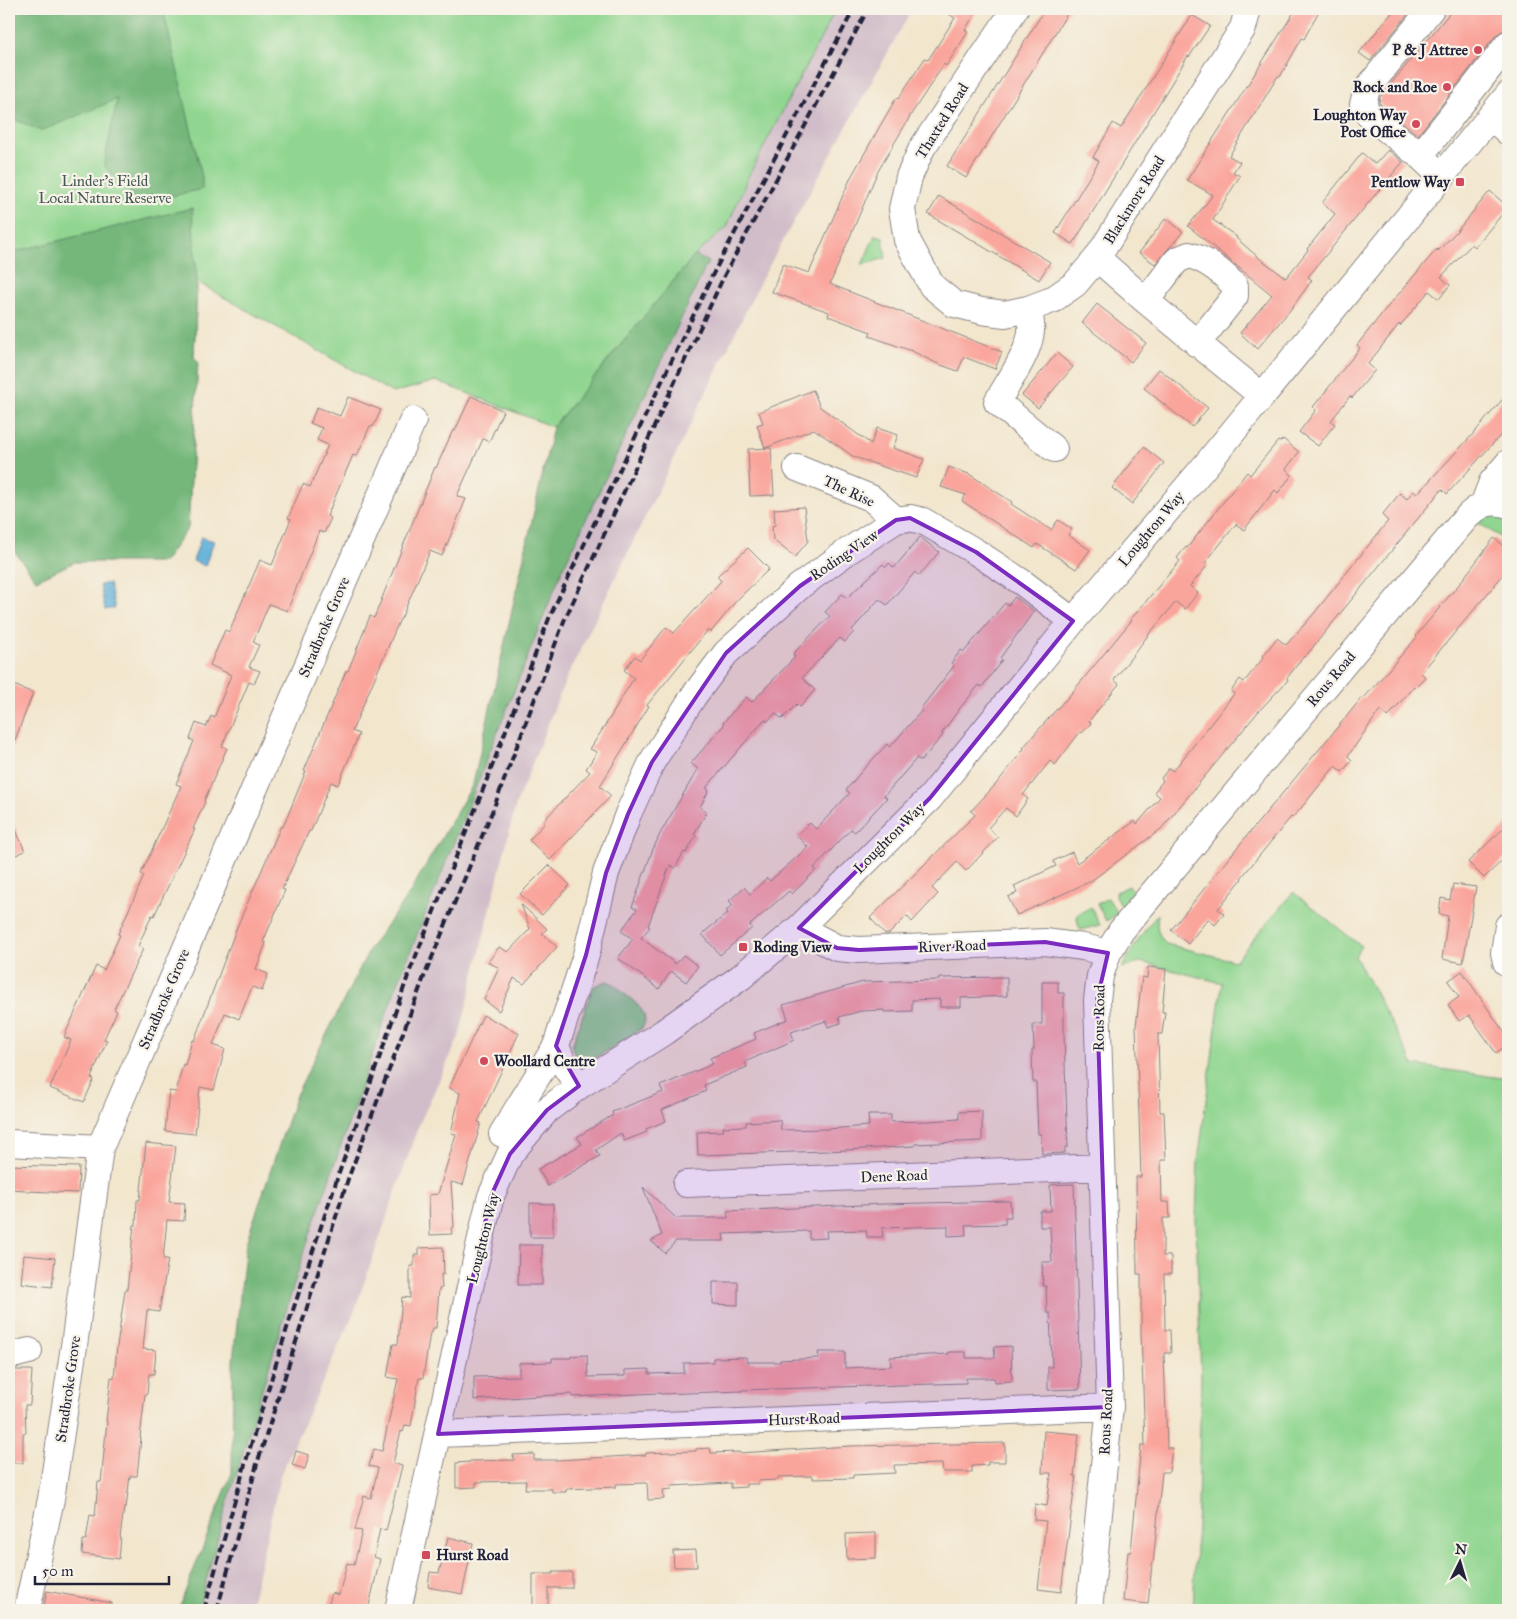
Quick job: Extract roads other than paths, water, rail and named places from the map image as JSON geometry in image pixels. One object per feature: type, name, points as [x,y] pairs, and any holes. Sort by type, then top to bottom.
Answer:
[{"type":"street","name":"Thaxted Road","points":[[1016,9],[922,148],[909,177],[902,208],[907,240],[932,286],[954,304],[1005,314],[1028,309],[1052,300],[1075,284],[1097,258]]},
{"type":"street","name":"Blackmore Road","points":[[1248,9],[1243,28],[1097,258],[1197,344],[1262,396]]},
{"type":"street","points":[[1431,9],[1367,89],[1364,104],[1369,115],[1420,156],[1442,177]]},
{"type":"street","points":[[1420,156],[1508,44]]},
{"type":"street","name":"Loughton Way","points":[[398,1610],[491,1196],[510,1154],[547,1110],[579,1086],[690,1014],[741,977],[799,928],[930,798],[1073,621],[1205,466],[1442,177],[1500,124],[1508,95]]},
{"type":"street","points":[[1146,301],[1177,260],[1189,254],[1200,258],[1222,272],[1235,286],[1235,296],[1197,344]]},
{"type":"street","points":[[1028,309],[1032,326],[1030,339],[997,402],[1054,449]]},
{"type":"street","name":"Stradbroke Grove","points":[[27,1610],[51,1499],[74,1346],[100,1148],[413,420]]},
{"type":"street","name":"Rous Road","points":[[1089,1610],[1110,1407],[1097,1000],[1100,976],[1108,953],[1121,931],[1458,526],[1475,508],[1496,504],[1492,482],[1508,463]]},
{"type":"street","name":"The Rise","points":[[798,468],[871,498],[896,520]]},
{"type":"street","points":[[896,520],[910,518],[923,521],[976,552],[1023,583],[1073,621]]},
{"type":"street","name":"Roding View","points":[[502,1134],[556,1046],[586,955],[606,873],[628,814],[652,762],[693,697],[726,653],[800,586],[848,551],[896,520]]},
{"type":"street","points":[[1508,926],[1504,953],[1508,963]]},
{"type":"street","name":"River Road","points":[[799,928],[836,948],[859,950],[1045,942],[1083,947],[1108,953]]},
{"type":"street","points":[[556,1046],[564,1064],[579,1086]]},
{"type":"street","points":[[9,1143],[100,1148]]},
{"type":"street","name":"Dene Road","points":[[686,1184],[1102,1168]]},
{"type":"street","name":"Hurst Road","points":[[438,1434],[1110,1407]]},
{"type":"water","points":[[201,537],[214,541],[205,566],[193,561]]},
{"type":"water","points":[[109,583],[115,608],[105,610],[100,585]]},
{"type":"railway","points":[[204,1610],[246,1461],[288,1325],[338,1176],[409,973],[479,800],[550,616],[714,272],[854,9]]},
{"type":"railway","points":[[217,1610],[257,1464],[348,1179],[424,977],[494,807],[564,621],[724,276],[868,9]]},
{"type":"place","name":"P & J Attree","points":[[1478,50]]},
{"type":"place","name":"Rock and Roe","points":[[1447,87]]},
{"type":"place","name":"Loughton Way Post Office","points":[[1416,124]]},
{"type":"place","name":"Pentlow Way","points":[[1460,182]]},
{"type":"place","name":"Roding View","points":[[743,947]]},
{"type":"place","name":"Woollard Centre","points":[[484,1061]]},
{"type":"place","name":"Hurst Road","points":[[426,1555]]},
{"type":"park label","name":"Linder's Field Local Nature Reserve","points":[[105,190]]}]
